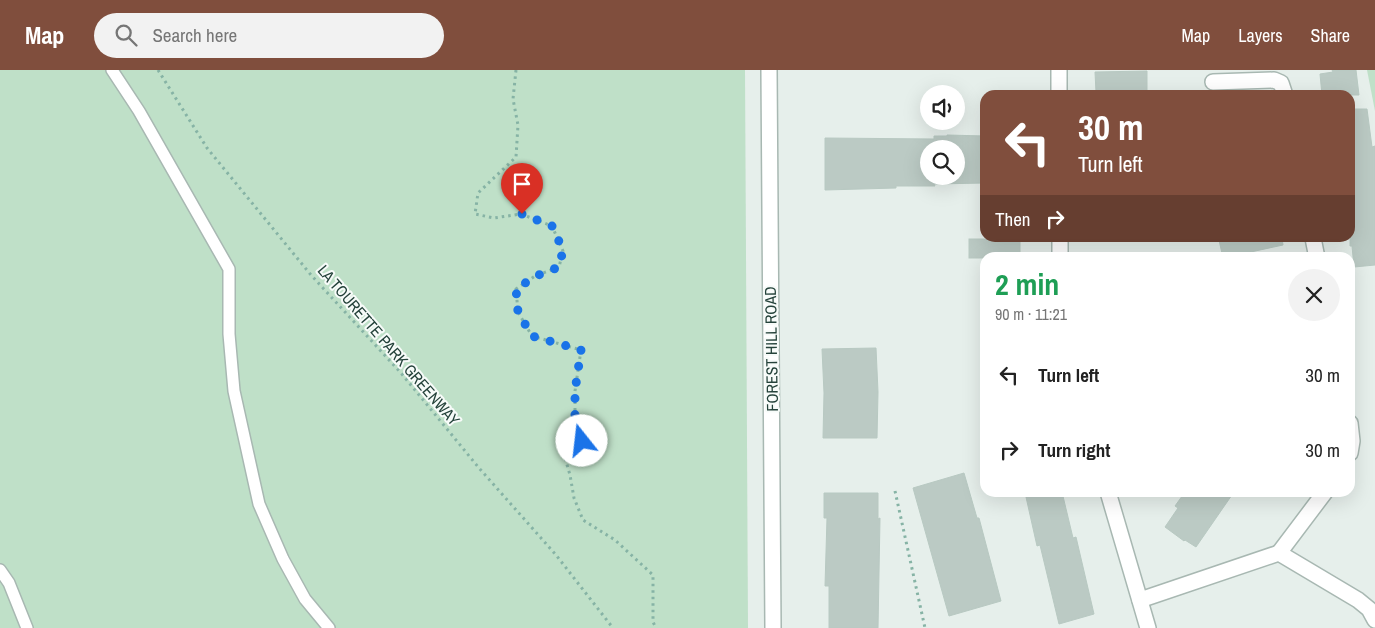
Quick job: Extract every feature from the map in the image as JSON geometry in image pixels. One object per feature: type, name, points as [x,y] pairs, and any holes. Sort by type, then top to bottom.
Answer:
[{"type":"street","name":"FOREST HILL ROAD","points":[[769,70],[773,628]]},
{"type":"street","points":[[1059,70],[1059,90]]},
{"type":"street","points":[[1213,82],[1274,80],[1281,84],[1283,90]]},
{"type":"street","points":[[1109,497],[1148,628]]},
{"type":"street","points":[[1140,600],[1279,553],[1321,497]]},
{"type":"street","points":[[1279,553],[1358,600],[1369,609],[1375,620]]},
{"type":"lane","points":[[112,70],[140,110],[229,269],[229,334],[234,391],[259,504],[283,559],[305,599],[329,628]]},
{"type":"lane","points":[[0,570],[9,583],[27,628]]},
{"type":"path","name":"LA TOURETTE PARK GREENWAY","points":[[158,70],[207,148],[311,275],[401,373],[479,468],[556,555],[613,628]]},
{"type":"path","points":[[516,70],[513,99],[518,125],[516,157],[478,193],[475,214],[494,218],[522,214],[552,226],[563,250],[559,267],[536,276],[516,289],[518,312],[532,336],[581,350],[575,391],[575,418],[582,441],[565,458],[574,498],[583,520],[615,540],[653,575],[653,622],[656,628]]},
{"type":"path","points":[[894,491],[925,628]]},
{"type":"green space","points":[[0,70],[745,70],[748,628],[0,628]]},
{"type":"green space","points":[[1367,70],[1375,70],[1375,111]]},
{"type":"building","points":[[1332,70],[1356,70],[1359,95],[1355,95],[1355,90],[1322,90],[1320,74],[1333,72]]},
{"type":"building","points":[[1147,71],[1147,90],[1096,90],[1095,72]]},
{"type":"building","points":[[1355,109],[1367,109],[1372,147],[1375,146],[1375,265],[1355,267],[1355,252],[1353,252],[1352,246],[1350,246],[1350,242],[1355,242]]},
{"type":"building","points":[[947,135],[980,136],[980,183],[965,183],[965,140],[920,140],[920,185],[935,186],[825,190],[825,138],[934,139],[934,136]]},
{"type":"building","points":[[969,239],[980,239],[980,242],[1020,242],[1020,252],[980,252],[980,258],[969,258]]},
{"type":"building","points":[[1219,242],[1283,242],[1283,245],[1251,252],[1222,252]]},
{"type":"building","points":[[876,348],[878,392],[877,438],[823,438],[824,393],[822,349]]},
{"type":"building","points":[[964,473],[977,518],[979,518],[1001,601],[949,616],[913,488]]},
{"type":"building","points":[[824,493],[878,493],[878,519],[880,518],[878,628],[829,628],[829,586],[825,586],[827,518],[824,518]]},
{"type":"building","points":[[1026,497],[1063,497],[1073,538],[1076,537],[1094,614],[1059,624],[1040,545],[1037,546]]},
{"type":"building","points":[[1181,497],[1231,497],[1196,547],[1165,527],[1178,508],[1175,506]]},
{"type":"route","points":[[522,214],[552,226],[563,250],[559,267],[536,276],[516,289],[518,312],[532,336],[581,350],[575,391],[575,418],[582,441]]}]
